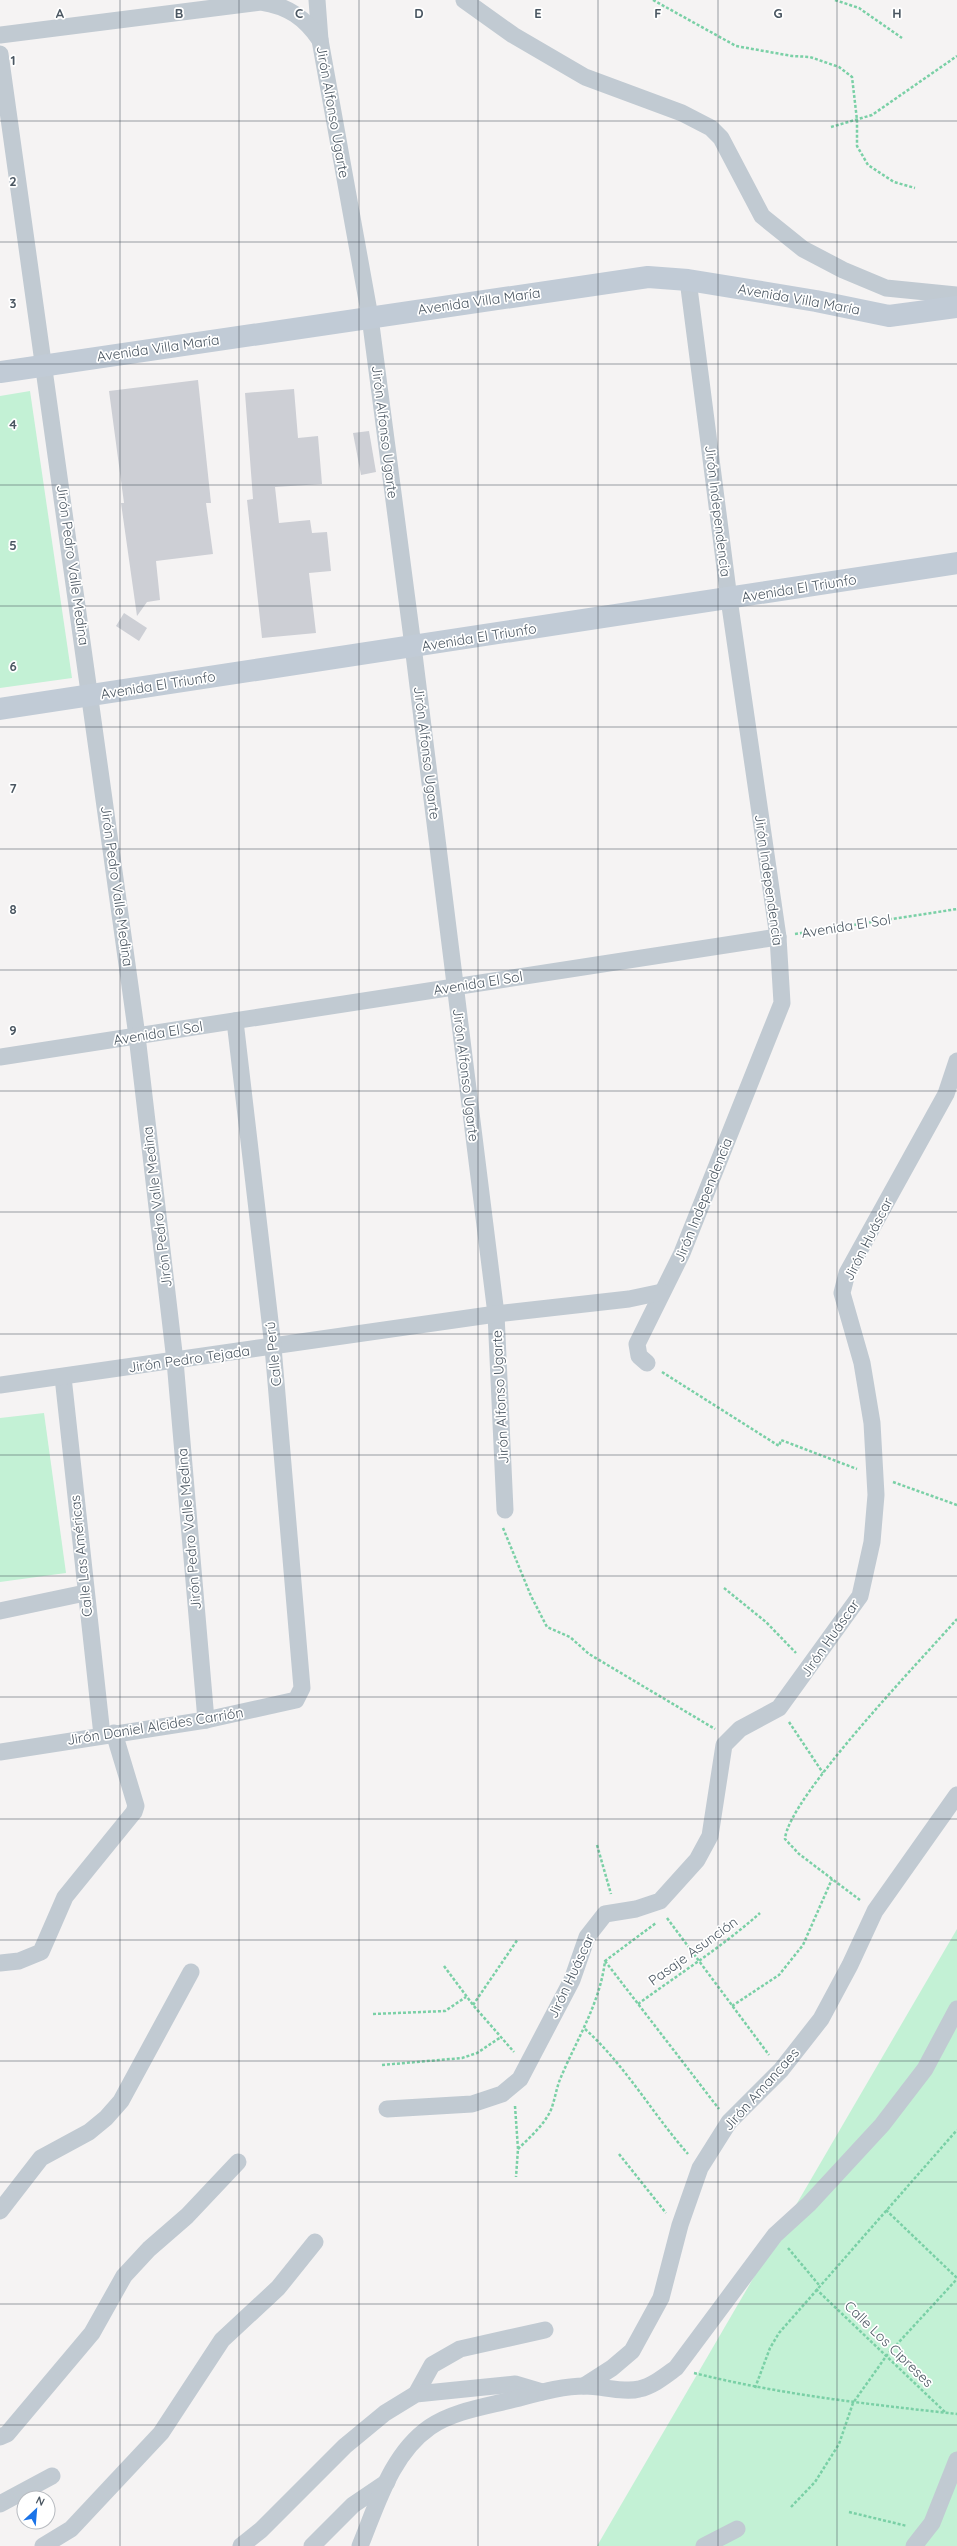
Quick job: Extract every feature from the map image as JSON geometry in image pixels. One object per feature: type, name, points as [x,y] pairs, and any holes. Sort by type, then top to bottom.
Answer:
[{"type":"main road","name":"Avenida Villa María","points":[[0,372],[648,276],[688,280],[816,301],[889,316],[957,307]]},
{"type":"main road","name":"Avenida El Triunfo","points":[[0,710],[957,563]]},
{"type":"street","name":"Jirón Alfonso Ugarte","points":[[317,0],[320,40],[370,318],[414,646],[496,1314],[505,1510]]},
{"type":"street","points":[[464,0],[513,35],[585,77],[682,113],[711,128],[721,138],[762,216],[803,249],[843,270],[886,288],[957,295]]},
{"type":"street","points":[[0,35],[261,2],[278,5],[299,16],[320,40]]},
{"type":"street","name":"Jirón Pedro Valle Medina","points":[[0,54],[45,365],[137,1036],[175,1361],[206,1720]]},
{"type":"street","name":"Jirón Independencia","points":[[647,1363],[639,1356],[637,1344],[682,1253],[782,1003],[778,937],[729,599],[688,280]]},
{"type":"street","name":"Avenida El Sol","points":[[0,1057],[778,937]]},
{"type":"street","name":"Calle Perú","points":[[235,1021],[273,1347],[302,1688]]},
{"type":"street","name":"Jirón Huáscar","points":[[524,2073],[572,1980],[587,1937],[605,1914],[636,1909],[660,1901],[697,1860],[710,1836],[724,1745],[740,1729],[779,1708],[810,1668],[860,1596],[872,1542],[875,1476],[872,1423],[863,1371],[842,1293],[847,1273],[946,1094],[957,1061]]},
{"type":"street","points":[[496,1314],[629,1299],[662,1292]]},
{"type":"street","name":"Jirón Pedro Tejada","points":[[0,1385],[496,1314]]},
{"type":"street","name":"Calle Las Américas","points":[[0,1963],[19,1961],[41,1952],[65,1897],[134,1812],[136,1806],[108,1734],[85,1594],[63,1377]]},
{"type":"street","points":[[0,1611],[85,1594]]},
{"type":"street","name":"Jirón Daniel Alcides Carrión","points":[[0,1752],[108,1734],[206,1720],[296,1700],[300,1695],[302,1688]]},
{"type":"street","name":"Jirón Amancaes","points":[[584,2386],[612,2368],[632,2351],[647,2327],[661,2298],[680,2225],[700,2168],[729,2122],[781,2070],[820,2019],[850,1965],[875,1911],[957,1795]]},
{"type":"street","points":[[0,2211],[41,2158],[89,2132],[106,2118],[121,2101],[191,1972]]},
{"type":"street","points":[[360,2546],[387,2482],[414,2441],[430,2427],[465,2411],[542,2392],[584,2386],[639,2390],[676,2368],[775,2235],[809,2204],[882,2125],[925,2069],[957,2008]]},
{"type":"street","points":[[387,2109],[472,2104],[502,2094],[524,2073]]},
{"type":"street","points":[[0,2437],[7,2434],[43,2394],[92,2333],[124,2276],[149,2249],[187,2216],[238,2162]]},
{"type":"street","points":[[43,2546],[71,2529],[156,2439],[222,2340],[278,2288],[315,2242]]},
{"type":"street","points":[[416,2394],[432,2365],[460,2349],[545,2330]]},
{"type":"street","points":[[241,2546],[261,2530],[345,2446],[385,2413],[416,2394],[515,2384],[542,2392]]},
{"type":"street","points":[[914,2546],[932,2523],[957,2460]]},
{"type":"street","points":[[0,2504],[52,2476]]},
{"type":"street","points":[[312,2546],[353,2505],[387,2482]]},
{"type":"street","points":[[704,2546],[737,2529]]},
{"type":"path","points":[[653,0],[736,46],[792,56],[810,57],[839,66],[852,77],[857,120],[857,146],[868,165],[894,182],[915,188]]},
{"type":"path","points":[[835,0],[859,8],[902,38]]},
{"type":"path","points":[[831,127],[872,115],[957,56]]},
{"type":"path","name":"Avenida El Sol","points":[[778,937],[957,909]]},
{"type":"path","points":[[647,1363],[778,1446],[781,1440],[875,1476],[957,1505]]},
{"type":"path","points":[[505,1510],[502,1526],[531,1596],[547,1627],[570,1637],[595,1658],[731,1739]]},
{"type":"path","points":[[724,1588],[766,1622],[810,1668]]},
{"type":"path","points":[[875,1911],[799,1854],[785,1839],[786,1830],[795,1813],[823,1773],[957,1619]]},
{"type":"path","points":[[779,1708],[823,1773]]},
{"type":"path","points":[[597,1845],[613,1900],[605,1914]]},
{"type":"path","points":[[732,2006],[779,1975],[803,1945],[832,1879]]},
{"type":"path","name":"Pasaje Asunción","points":[[638,2004],[698,1960],[726,1943],[760,1913]]},
{"type":"path","points":[[518,2149],[535,2132],[550,2112],[560,2078],[585,2029],[603,1979],[605,1961],[666,1916],[781,2070]]},
{"type":"path","points":[[473,2006],[518,1939]]},
{"type":"path","points":[[605,1961],[729,2122]]},
{"type":"path","points":[[444,1966],[473,2006],[501,2037],[524,2073],[514,2101],[518,2149],[516,2177]]},
{"type":"path","points":[[373,2014],[445,2011],[466,1997]]},
{"type":"path","points":[[585,2029],[607,2049],[668,2131],[700,2168]]},
{"type":"path","points":[[382,2065],[462,2058],[477,2053],[501,2037]]},
{"type":"path","points":[[755,2388],[770,2348],[779,2333],[819,2285],[956,2132]]},
{"type":"path","points":[[619,2154],[664,2211],[680,2225]]},
{"type":"path","points":[[791,2507],[815,2482],[839,2444],[853,2404],[887,2354],[957,2279],[886,2210]]},
{"type":"path","points":[[775,2235],[803,2263],[819,2285]]},
{"type":"path","name":"Calle Los Cipreses","points":[[816,2289],[887,2354],[947,2413]]},
{"type":"path","points":[[676,2368],[755,2388],[853,2404],[957,2414]]},
{"type":"path","points":[[849,2512],[925,2531]]},
{"type":"green space","points":[[30,391],[72,678],[0,688],[0,396]]},
{"type":"green space","points":[[44,1413],[66,1573],[0,1582],[0,1418]]},
{"type":"green space","points":[[957,1929],[957,2546],[597,2546]]},
{"type":"building","points":[[198,380],[211,503],[206,503],[213,554],[156,561],[160,600],[147,602],[137,616],[121,503],[124,503],[109,391]]},
{"type":"building","points":[[294,389],[298,438],[318,436],[322,484],[275,487],[279,523],[310,520],[312,533],[327,532],[331,571],[309,573],[316,633],[262,638],[247,500],[253,499],[245,393]]},
{"type":"building","points":[[369,431],[376,472],[361,475],[353,433]]},
{"type":"building","points":[[124,613],[147,628],[139,641],[116,626]]}]
